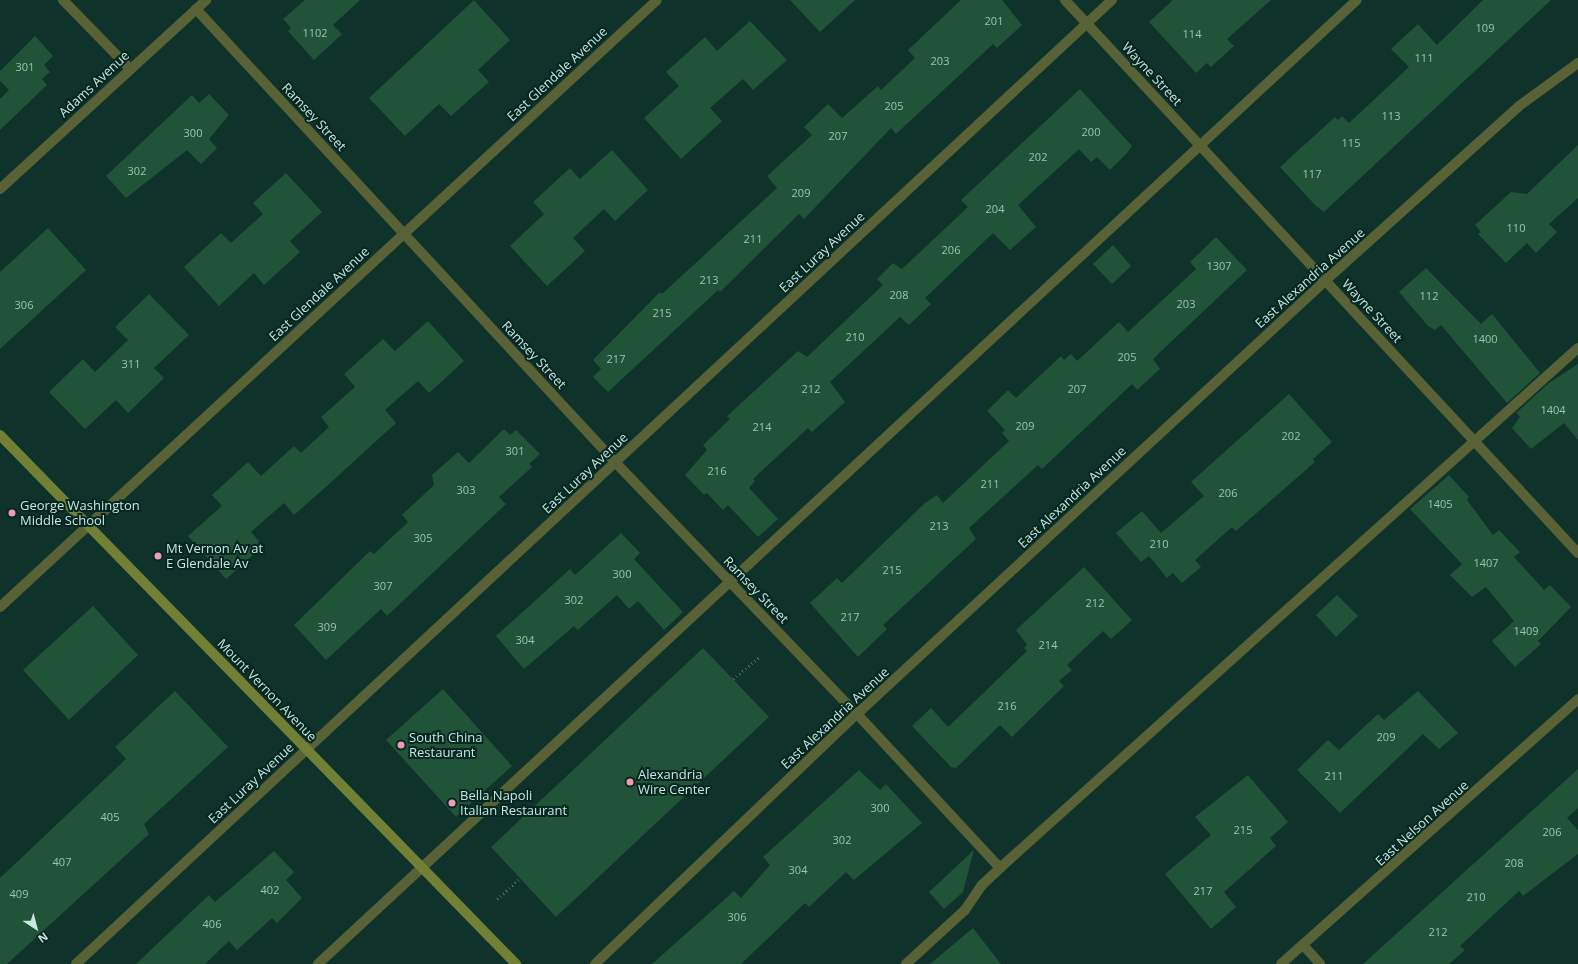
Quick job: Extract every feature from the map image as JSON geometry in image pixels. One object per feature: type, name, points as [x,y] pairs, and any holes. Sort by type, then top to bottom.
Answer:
[{"type":"main road","name":"Mount Vernon Avenue","points":[[0,435],[87,526],[516,964]]},
{"type":"street","points":[[63,0],[130,68]]},
{"type":"street","name":"Adams Avenue","points":[[0,189],[130,68],[206,0]]},
{"type":"street","name":"East Glendale Avenue","points":[[0,607],[656,0]]},
{"type":"street","name":"Wayne Street","points":[[1065,0],[1578,553]]},
{"type":"street","name":"East Luray Avenue","points":[[76,964],[1112,0]]},
{"type":"street","points":[[318,964],[1200,144],[1357,0]]},
{"type":"street","name":"Ramsey Street","points":[[196,9],[615,462],[857,714],[1000,868]]},
{"type":"street","name":"East Alexandria Avenue","points":[[595,964],[857,714],[1326,280],[1519,106],[1578,63]]},
{"type":"street","points":[[906,964],[965,910],[982,885],[1000,868],[1578,348]]},
{"type":"street","name":"East Nelson Avenue","points":[[1282,964],[1304,946],[1578,699]]},
{"type":"street","points":[[1304,946],[1320,964]]},
{"type":"path","points":[[733,679],[760,656]]},
{"type":"path","points":[[497,899],[520,878]]},
{"type":"building","points":[[305,0],[360,0],[333,25],[342,34],[314,60],[288,31],[291,28],[283,19]]},
{"type":"building","points":[[474,0],[510,40],[478,70],[489,82],[451,116],[439,104],[405,136],[369,98]]},
{"type":"building","points":[[790,0],[855,0],[820,32]]},
{"type":"building","points":[[961,0],[1002,0],[1022,25],[997,48],[993,44],[896,134],[891,128],[804,219],[799,214],[720,292],[718,290],[608,392],[593,377],[601,369],[593,360],[660,292],[662,294],[777,188],[767,176],[812,135],[804,127],[828,104],[842,118],[878,86],[881,90],[915,58],[908,50]]},
{"type":"building","points":[[1173,0],[1271,0],[1227,39],[1234,46],[1211,67],[1207,63],[1196,73],[1149,22]]},
{"type":"building","points":[[1483,0],[1551,0],[1324,212],[1316,206],[1280,167],[1335,117],[1338,120],[1342,116],[1349,123],[1409,67],[1391,49],[1418,24],[1437,45]]},
{"type":"building","points":[[750,21],[787,60],[753,90],[743,79],[710,108],[722,121],[681,159],[644,118],[679,86],[666,72],[705,37],[717,51]]},
{"type":"building","points":[[35,36],[53,56],[44,65],[50,72],[42,79],[47,85],[0,130],[0,99],[9,90],[0,81],[0,71]]},
{"type":"building","points":[[1080,89],[1132,146],[1127,153],[1110,170],[1097,157],[1091,162],[1079,149],[1018,205],[1036,227],[1010,250],[993,233],[925,298],[931,304],[909,325],[900,317],[830,382],[845,402],[812,432],[808,428],[753,479],[755,481],[749,488],[778,519],[758,537],[728,505],[723,510],[707,493],[704,495],[685,475],[707,450],[703,445],[730,419],[727,416],[798,351],[807,357],[883,285],[877,279],[893,263],[902,269],[968,207],[961,200]]},
{"type":"building","points":[[209,94],[229,115],[209,139],[217,148],[201,164],[187,150],[126,198],[106,176],[192,95],[199,103]]},
{"type":"building","points":[[1578,145],[1578,198],[1549,224],[1557,232],[1536,253],[1527,243],[1506,263],[1478,234],[1481,232],[1475,225],[1511,192],[1527,194]]},
{"type":"building","points":[[612,150],[648,190],[615,221],[604,209],[573,238],[585,251],[547,286],[510,246],[544,214],[533,202],[570,168],[580,179]]},
{"type":"building","points":[[286,173],[322,212],[290,241],[300,252],[264,285],[254,273],[219,306],[184,267],[221,233],[231,243],[263,214],[253,203]]},
{"type":"building","points":[[48,228],[86,270],[0,349],[0,272]]},
{"type":"building","points":[[1216,237],[1247,270],[1153,359],[1160,369],[1137,390],[1132,384],[1042,469],[1038,465],[969,528],[976,539],[883,625],[887,629],[858,657],[810,603],[837,578],[842,583],[925,503],[937,495],[943,503],[1009,441],[1002,433],[1005,430],[987,411],[1008,390],[1016,398],[1061,356],[1064,360],[1071,354],[1077,361],[1119,322],[1128,332],[1196,269],[1190,262]]},
{"type":"building","points":[[1113,245],[1131,266],[1112,284],[1093,264]]},
{"type":"building","points":[[1426,268],[1481,324],[1492,314],[1540,373],[1507,403],[1441,325],[1435,330],[1428,326],[1399,292]]},
{"type":"building","points":[[149,294],[189,335],[154,368],[164,378],[128,413],[116,400],[85,429],[49,392],[83,359],[95,372],[128,340],[115,327]]},
{"type":"building","points":[[428,321],[464,361],[429,393],[418,381],[385,410],[396,423],[294,515],[284,503],[251,532],[263,546],[226,579],[188,536],[222,506],[212,495],[248,462],[261,476],[294,446],[301,453],[329,427],[321,417],[355,387],[344,374],[383,339],[395,351]]},
{"type":"building","points":[[1578,364],[1578,440],[1564,423],[1531,449],[1512,428],[1520,417],[1516,413],[1549,383]]},
{"type":"building","points":[[1289,394],[1332,442],[1313,459],[1315,462],[1236,531],[1232,527],[1195,560],[1201,567],[1182,583],[1173,573],[1167,578],[1149,556],[1141,562],[1116,533],[1142,511],[1161,533],[1204,496],[1191,482]]},
{"type":"building","points":[[504,429],[510,435],[516,430],[540,454],[529,464],[532,467],[499,497],[506,504],[387,616],[381,609],[326,660],[294,625],[370,551],[374,554],[408,522],[402,515],[434,485],[432,475],[458,452],[469,463]]},
{"type":"building","points":[[1449,475],[1469,497],[1467,500],[1493,535],[1499,530],[1520,552],[1514,557],[1544,590],[1550,585],[1571,607],[1538,641],[1541,644],[1515,667],[1492,641],[1514,621],[1486,587],[1472,597],[1450,575],[1462,564],[1410,509]]},
{"type":"building","points":[[621,533],[640,553],[634,559],[683,612],[664,630],[638,601],[629,609],[617,595],[578,630],[574,626],[524,669],[496,636],[570,569],[575,575]]},
{"type":"building","points":[[1084,567],[1132,620],[1111,639],[1103,631],[1067,665],[1072,670],[1059,681],[1064,686],[1012,737],[1000,725],[956,768],[951,767],[912,726],[931,708],[948,727],[1027,651],[1024,648],[1027,645],[1016,630]]},
{"type":"building","points":[[1337,595],[1358,616],[1336,637],[1316,615]]},
{"type":"building","points":[[93,606],[138,655],[69,720],[23,670]]},
{"type":"building","name":"Alexandria Wire Center","points":[[703,648],[769,717],[556,917],[491,847]]},
{"type":"building","points":[[443,689],[512,766],[456,817],[386,740]]},
{"type":"building","points":[[175,691],[228,747],[144,824],[149,834],[7,964],[0,964],[0,878],[126,759],[115,747]]},
{"type":"building","points":[[1418,691],[1458,733],[1439,749],[1423,734],[1340,813],[1297,770],[1328,740],[1339,750],[1378,714],[1384,720]]},
{"type":"building","points":[[1578,769],[1578,808],[1567,818],[1578,830],[1578,854],[1523,896],[1519,891],[1460,946],[1465,950],[1449,964],[1363,964]]},
{"type":"building","points":[[859,770],[880,790],[886,784],[922,823],[854,880],[846,872],[809,907],[805,903],[741,964],[652,964],[734,891],[741,898],[770,865],[763,857]]},
{"type":"building","points":[[1248,775],[1288,822],[1270,838],[1276,846],[1224,892],[1236,907],[1211,929],[1165,874],[1211,835],[1195,817]]},
{"type":"building","points":[[974,850],[963,892],[944,909],[929,892]]},
{"type":"building","points":[[274,851],[294,872],[286,880],[302,898],[277,923],[272,918],[237,950],[229,941],[205,964],[136,964],[209,895],[215,902]]},
{"type":"building","points":[[973,928],[1001,964],[930,964]]},
{"type":"place","name":"George Washington Middle School","points":[[12,513]]},
{"type":"place","name":"Mt Vernon Av at E Glendale Av","points":[[158,556]]},
{"type":"place","name":"South China Restaurant","points":[[401,745]]},
{"type":"place","name":"Alexandria Wire Center","points":[[630,782]]},
{"type":"place","name":"Bella Napoli Italian Restaurant","points":[[452,803]]}]
